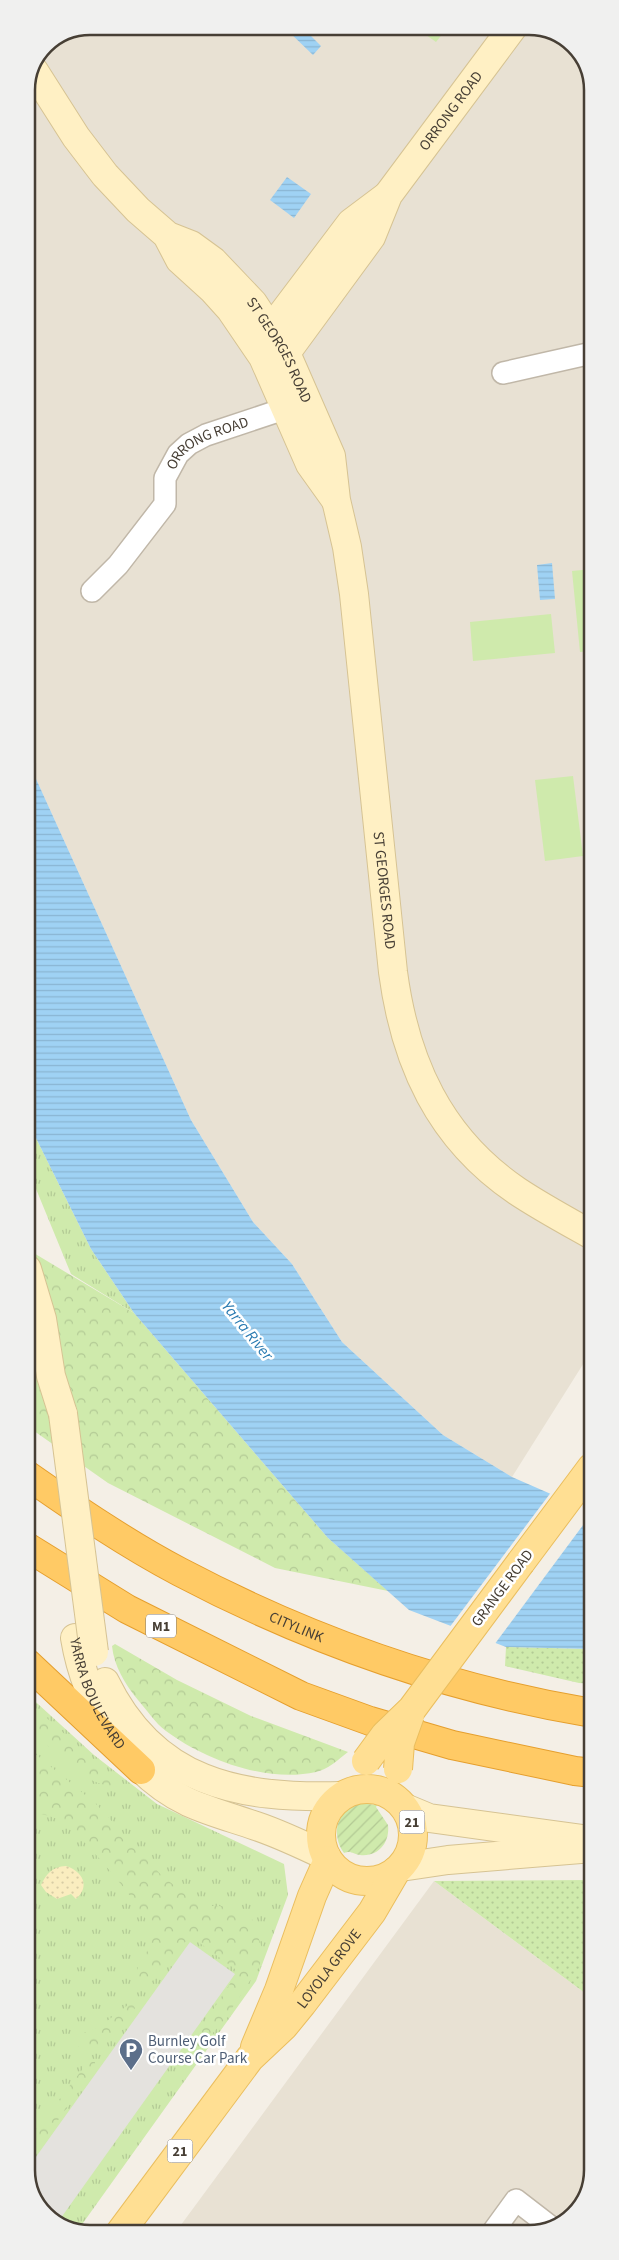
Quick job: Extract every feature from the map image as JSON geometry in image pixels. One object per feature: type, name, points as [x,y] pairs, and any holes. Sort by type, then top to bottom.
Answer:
[{"type":"highway","name":"CITYLINK","points":[[35,1480],[138,1548],[180,1572],[288,1624],[348,1647],[447,1680],[498,1695],[584,1711]]},
{"type":"highway","name":"M1","points":[[35,1552],[127,1609],[301,1696],[370,1721],[452,1745],[584,1772]]},
{"type":"highway","points":[[35,1671],[141,1770]]},
{"type":"main road","name":"GRANGE ROAD","points":[[343,1795],[385,1735],[412,1708],[584,1478]]},
{"type":"main road","name":"GRANGE ROAD","points":[[405,1807],[398,1769],[400,1743],[412,1708]]},
{"type":"main road","name":"21","points":[[327,1858],[320,1838],[323,1818],[334,1802],[343,1795],[361,1789],[377,1789],[392,1796],[405,1807],[412,1823],[413,1838],[410,1854],[398,1869]]},
{"type":"main road","points":[[327,1858],[342,1874],[357,1880],[373,1881],[398,1869]]},
{"type":"main road","name":"LOYOLA GROVE","points":[[250,2058],[280,1990],[327,1858]]},
{"type":"main road","name":"LOYOLA GROVE","points":[[126,2225],[250,2058],[284,2026],[302,2004],[372,1912],[398,1869]]},
{"type":"street","name":"ORRONG ROAD","points":[[274,355],[371,237],[388,195],[507,35]]},
{"type":"street","name":"ST GEORGES ROAD","points":[[37,76],[76,137],[105,175],[138,210],[168,236],[191,245],[213,261],[234,281],[271,329]]},
{"type":"street","name":"ORRONG ROAD","points":[[274,355],[271,329],[351,223],[388,195]]},
{"type":"street","name":"ST GEORGES ROAD","points":[[168,236],[180,260],[207,284],[274,355],[296,405],[310,464],[336,500],[347,547],[354,594],[398,1010],[407,1043],[420,1076],[435,1105],[456,1134],[486,1166],[515,1190],[584,1231]]},
{"type":"street","points":[[503,373],[584,355]]},
{"type":"street","name":"ORRONG ROAD","points":[[92,592],[118,565],[165,504],[165,478],[178,454],[189,444],[206,435],[296,405]]},
{"type":"street","name":"ST GEORGES ROAD","points":[[561,1218],[584,1223]]},
{"type":"street","name":"YARRA BOULEVARD","points":[[35,1296],[42,1319],[56,1411],[85,1645],[84,1676],[97,1708],[113,1734],[141,1770],[164,1788],[188,1802],[280,1835],[327,1858]]},
{"type":"street","name":"YARRA BOULEVARD","points":[[85,1645],[128,1721],[146,1743],[187,1772],[214,1783],[248,1792],[283,1796],[343,1795]]},
{"type":"street","points":[[405,1807],[429,1818],[584,1839]]},
{"type":"street","points":[[398,1869],[448,1860],[584,1849]]},
{"type":"street","points":[[498,2225],[516,2200],[546,2222]]},
{"type":"shaded area","points":[[90,35],[533,35],[550,39],[560,44],[577,62],[583,79],[584,90],[584,1363],[512,1477],[443,1435],[342,1342],[292,1264],[253,1222],[191,1120],[35,777],[35,90],[39,69],[44,59],[59,44],[79,36]]},
{"type":"shaded area","points":[[434,1881],[584,1992],[584,2177],[573,2204],[560,2216],[540,2224],[529,2225],[181,2225]]},
{"type":"shaded area","name":"Burnley Golf Course Car Park","points":[[190,1942],[235,1974],[61,2217],[42,2198],[36,2181],[35,2158]]},
{"type":"green space","points":[[426,35],[442,35],[436,42]]},
{"type":"green space","points":[[584,570],[584,652],[580,652],[572,571]]},
{"type":"green space","points":[[551,614],[555,653],[473,661],[470,622]]},
{"type":"green space","points":[[573,776],[583,856],[545,861],[535,780]]},
{"type":"green space","points":[[35,1136],[91,1249],[134,1313],[71,1274],[35,1186]]},
{"type":"green space","points":[[35,1254],[134,1313],[328,1538],[388,1591],[275,1568],[108,1483],[35,1432]]},
{"type":"green space","points":[[115,1644],[177,1680],[251,1716],[348,1752],[324,1769],[297,1775],[257,1772],[218,1760],[182,1742],[162,1728],[138,1700],[125,1681],[113,1653],[112,1646]]},
{"type":"green space","points":[[506,1647],[584,1649],[584,1683],[579,1683],[505,1666]]},
{"type":"green space","points":[[35,1701],[94,1755],[157,1804],[284,1864],[288,1895],[256,1981],[82,2224],[59,2216],[42,2198],[36,2181],[35,2170]]},
{"type":"green space","points":[[35,1707],[91,1758],[114,1783],[110,1786],[86,1777],[55,1753],[35,1733]]},
{"type":"green space","points":[[35,1754],[96,1804],[163,1877],[189,1896],[211,1906],[232,1906],[252,1919],[263,1951],[259,1967],[223,2022],[211,2035],[202,2032],[201,2028],[237,1973],[235,1969],[197,1941],[190,1939],[177,1950],[163,1970],[152,1981],[145,1984],[136,1979],[138,1967],[152,1940],[149,1924],[114,1875],[73,1830],[55,1818],[35,1813]]},
{"type":"green space","points":[[359,1803],[377,1805],[376,1807],[388,1825],[385,1842],[373,1854],[344,1853],[338,1839],[337,1831],[341,1817],[351,1806]]},
{"type":"green space","points":[[584,1880],[584,1992],[434,1881]]},
{"type":"green space","points":[[132,2002],[135,2008],[111,2038],[96,2046],[76,2046],[77,2039],[83,2033],[99,2027]]},
{"type":"green space","points":[[88,2062],[95,2062],[94,2070],[35,2152],[35,2131]]},
{"type":"sand","points":[[66,1866],[76,1871],[83,1880],[83,1889],[76,1899],[71,1894],[57,1899],[46,1892],[41,1885],[51,1871]]},
{"type":"water","points":[[292,35],[310,35],[321,46],[313,55]]},
{"type":"water","points":[[287,177],[311,194],[294,218],[270,200]]},
{"type":"water","points":[[552,563],[555,599],[540,600],[537,565]]},
{"type":"water","name":"Yarra River","points":[[35,777],[191,1120],[253,1222],[292,1264],[342,1342],[443,1435],[512,1477],[584,1508],[584,1649],[506,1647],[409,1610],[328,1538],[134,1313],[91,1249],[35,1136]]},
{"type":"pier","points":[[552,1491],[584,1506],[584,1524],[494,1645],[449,1628]]},
{"type":"place","name":"Burnley Golf Course Car Park","points":[[131,2071]]}]
